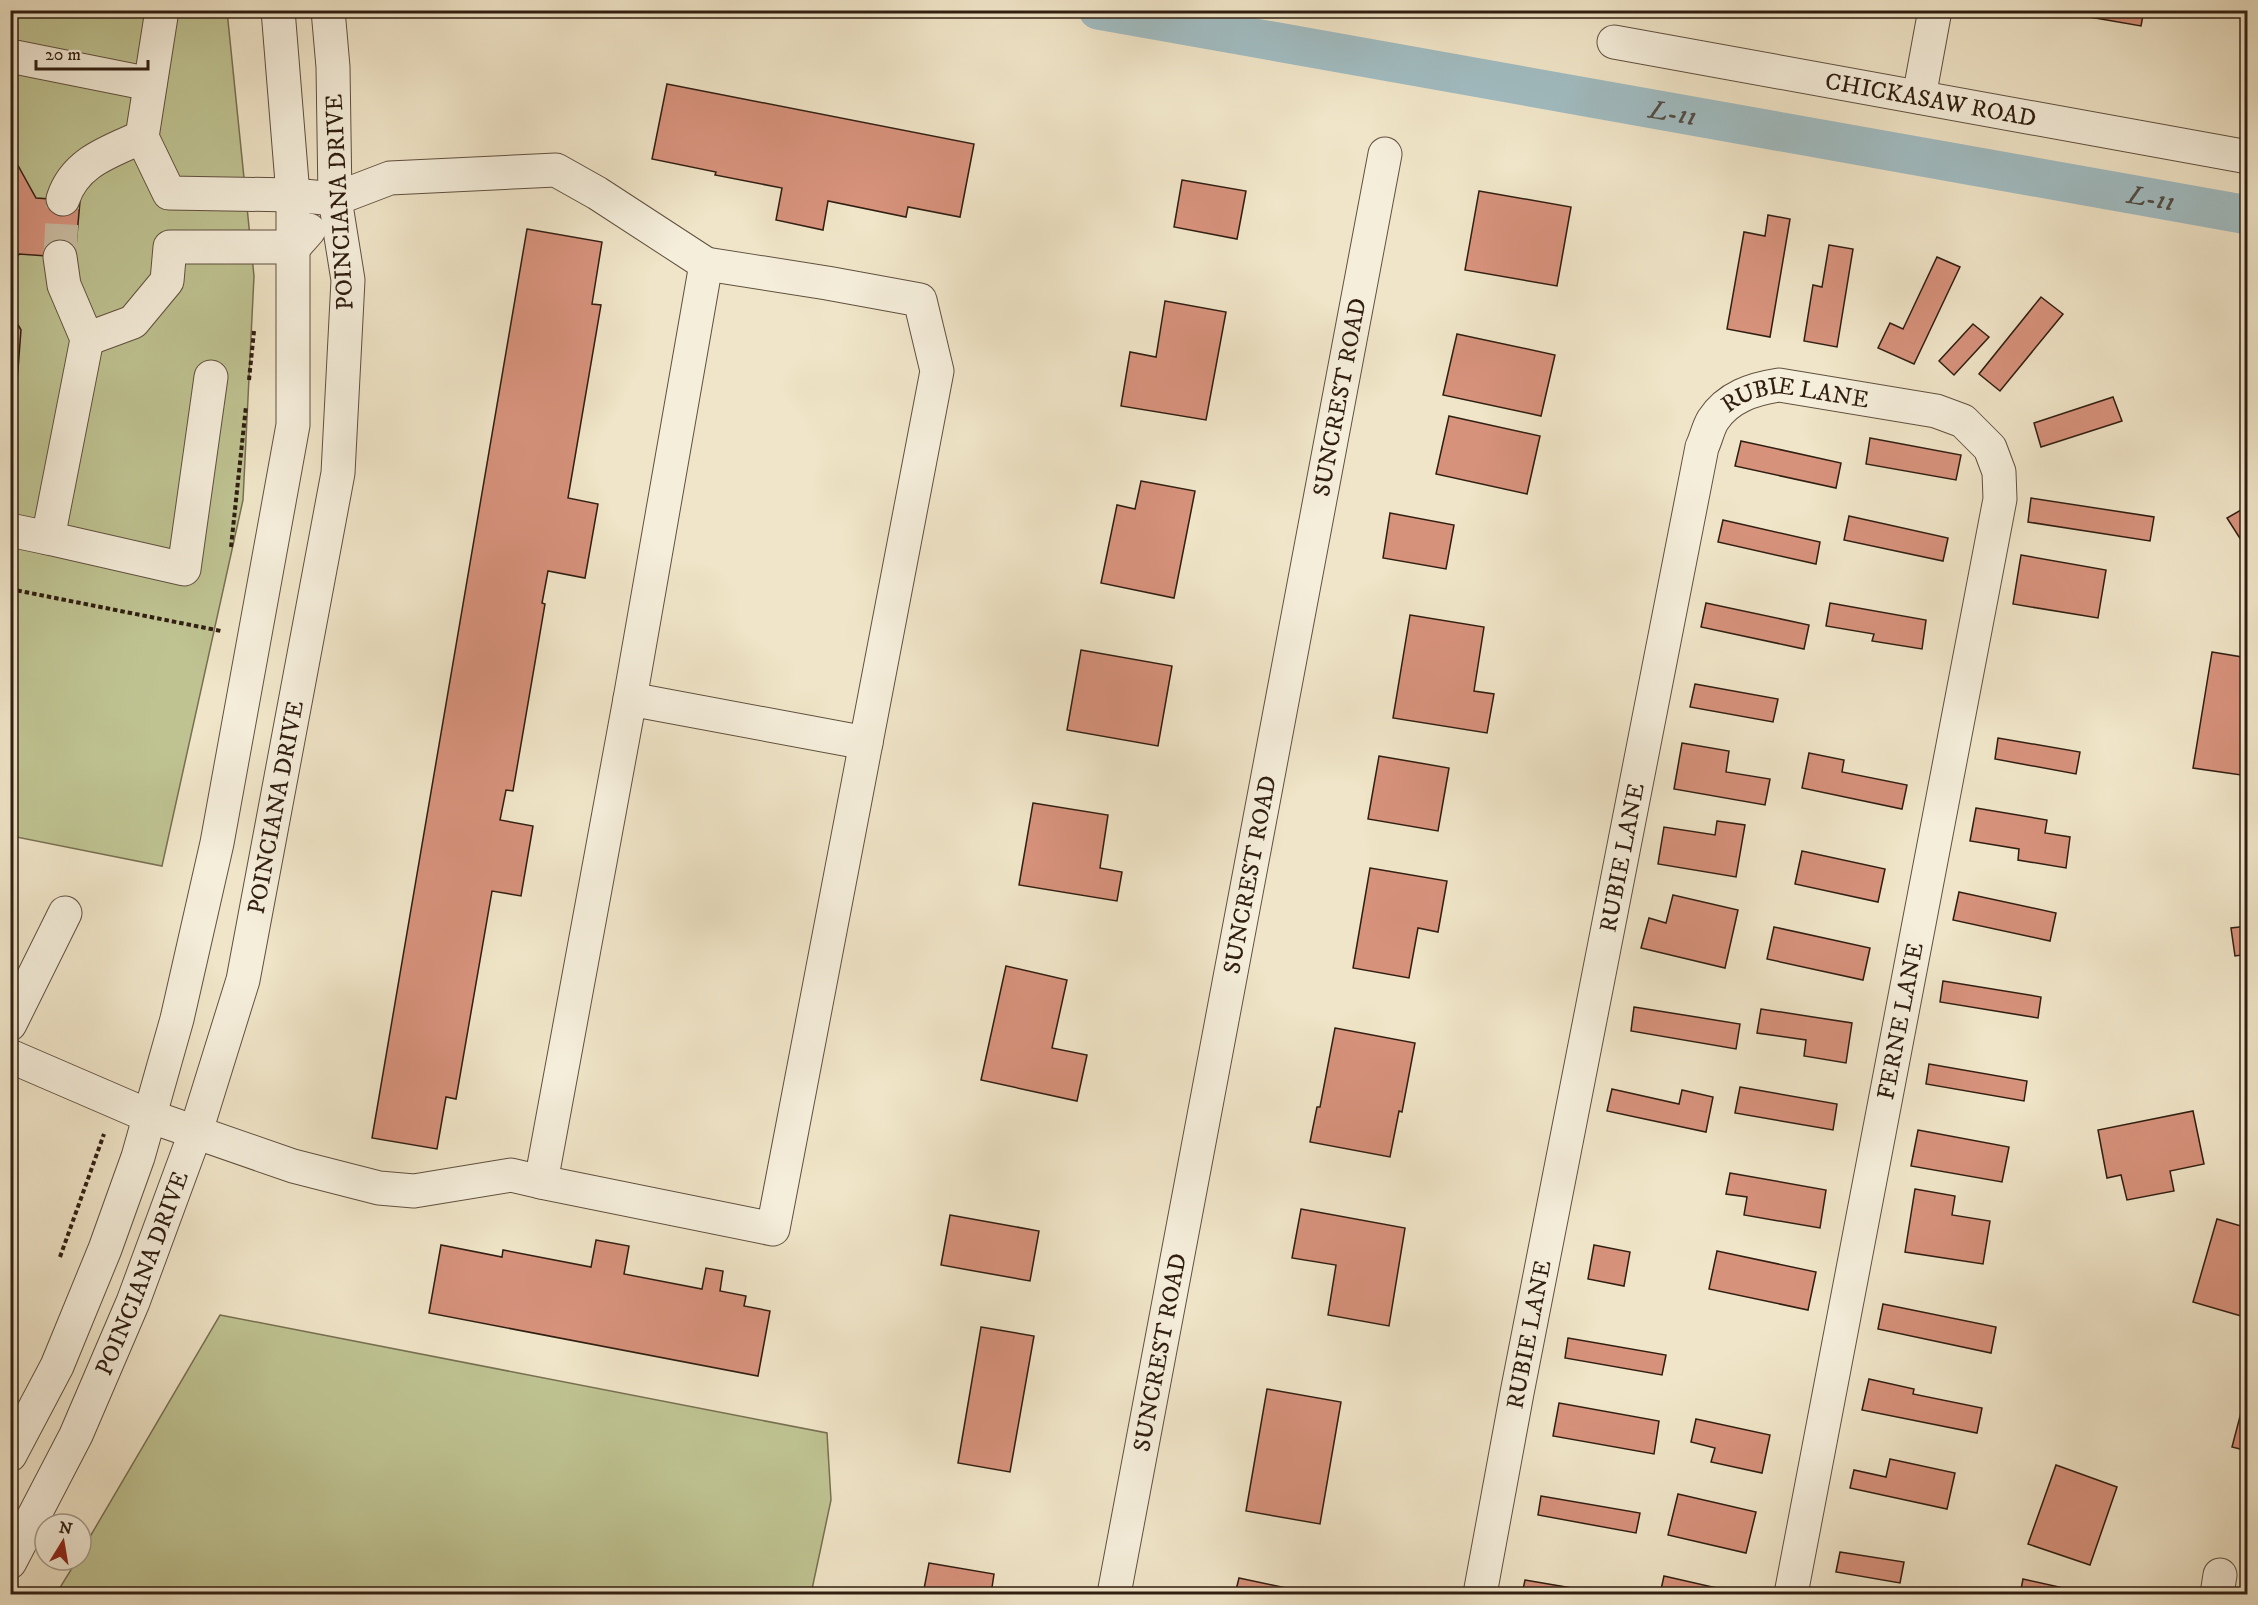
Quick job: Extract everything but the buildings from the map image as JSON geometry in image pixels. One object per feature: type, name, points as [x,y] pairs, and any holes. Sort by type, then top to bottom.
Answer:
[{"type":"street","points":[[10,1056],[149,1116],[293,1166],[379,1188],[414,1191],[511,1175],[773,1229],[937,371],[920,300],[705,264],[597,193],[556,170],[390,178],[335,199],[293,195],[169,193],[142,137],[162,10]]},
{"type":"street","name":"POINCIANA DRIVE","points":[[10,1455],[61,1355],[138,1157],[177,1019],[217,843],[293,425],[293,195],[278,10]]},
{"type":"street","name":"POINCIANA DRIVE","points":[[10,1562],[76,1435],[133,1302],[196,1131],[243,980],[338,473],[348,280],[335,199],[333,67],[328,10]]},
{"type":"street","points":[[1919,98],[1935,10]]},
{"type":"street","name":"CHICKASAW ROAD","points":[[1614,42],[2247,158]]},
{"type":"street","points":[[10,56],[150,84]]},
{"type":"street","points":[[63,199],[68,186],[91,160],[142,137]]},
{"type":"street","name":"SUNCREST ROAD","points":[[1114,1594],[1385,154]]},
{"type":"street","points":[[87,339],[133,322],[167,281],[170,247],[294,247],[335,199]]},
{"type":"street","points":[[48,538],[87,339],[64,285],[60,257]]},
{"type":"street","points":[[541,1182],[630,699],[705,264]]},
{"type":"street","points":[[10,530],[184,569],[211,377]]},
{"type":"street","name":"RUBIE LANE","points":[[1480,1594],[1517,1392],[1702,447],[1713,420],[1730,401],[1753,389],[1779,385],[1936,411],[1963,420],[1990,448]]},
{"type":"street","name":"FERNE LANE","points":[[1791,1594],[2000,499],[1999,472],[1990,448]]},
{"type":"street","points":[[630,699],[866,743]]},
{"type":"street","points":[[10,1024],[65,913]]},
{"type":"path","points":[[248,388],[254,330]]},
{"type":"path","points":[[231,552],[247,400]]},
{"type":"path","points":[[10,457],[13,444]]},
{"type":"path","points":[[10,589],[222,632],[223,621]]},
{"type":"path","points":[[56,1266],[115,1102]]},
{"type":"green space","points":[[10,11],[227,11],[254,276],[243,500],[162,866],[11,836]]},
{"type":"green space","points":[[220,1315],[827,1433],[831,1500],[811,1594],[56,1594],[70,1572],[93,1572],[93,1532]]},
{"type":"waterway","name":"L-11","points":[[1098,10],[2248,215]]},
{"type":"tunnel","points":[[60,257],[63,199]]}]
